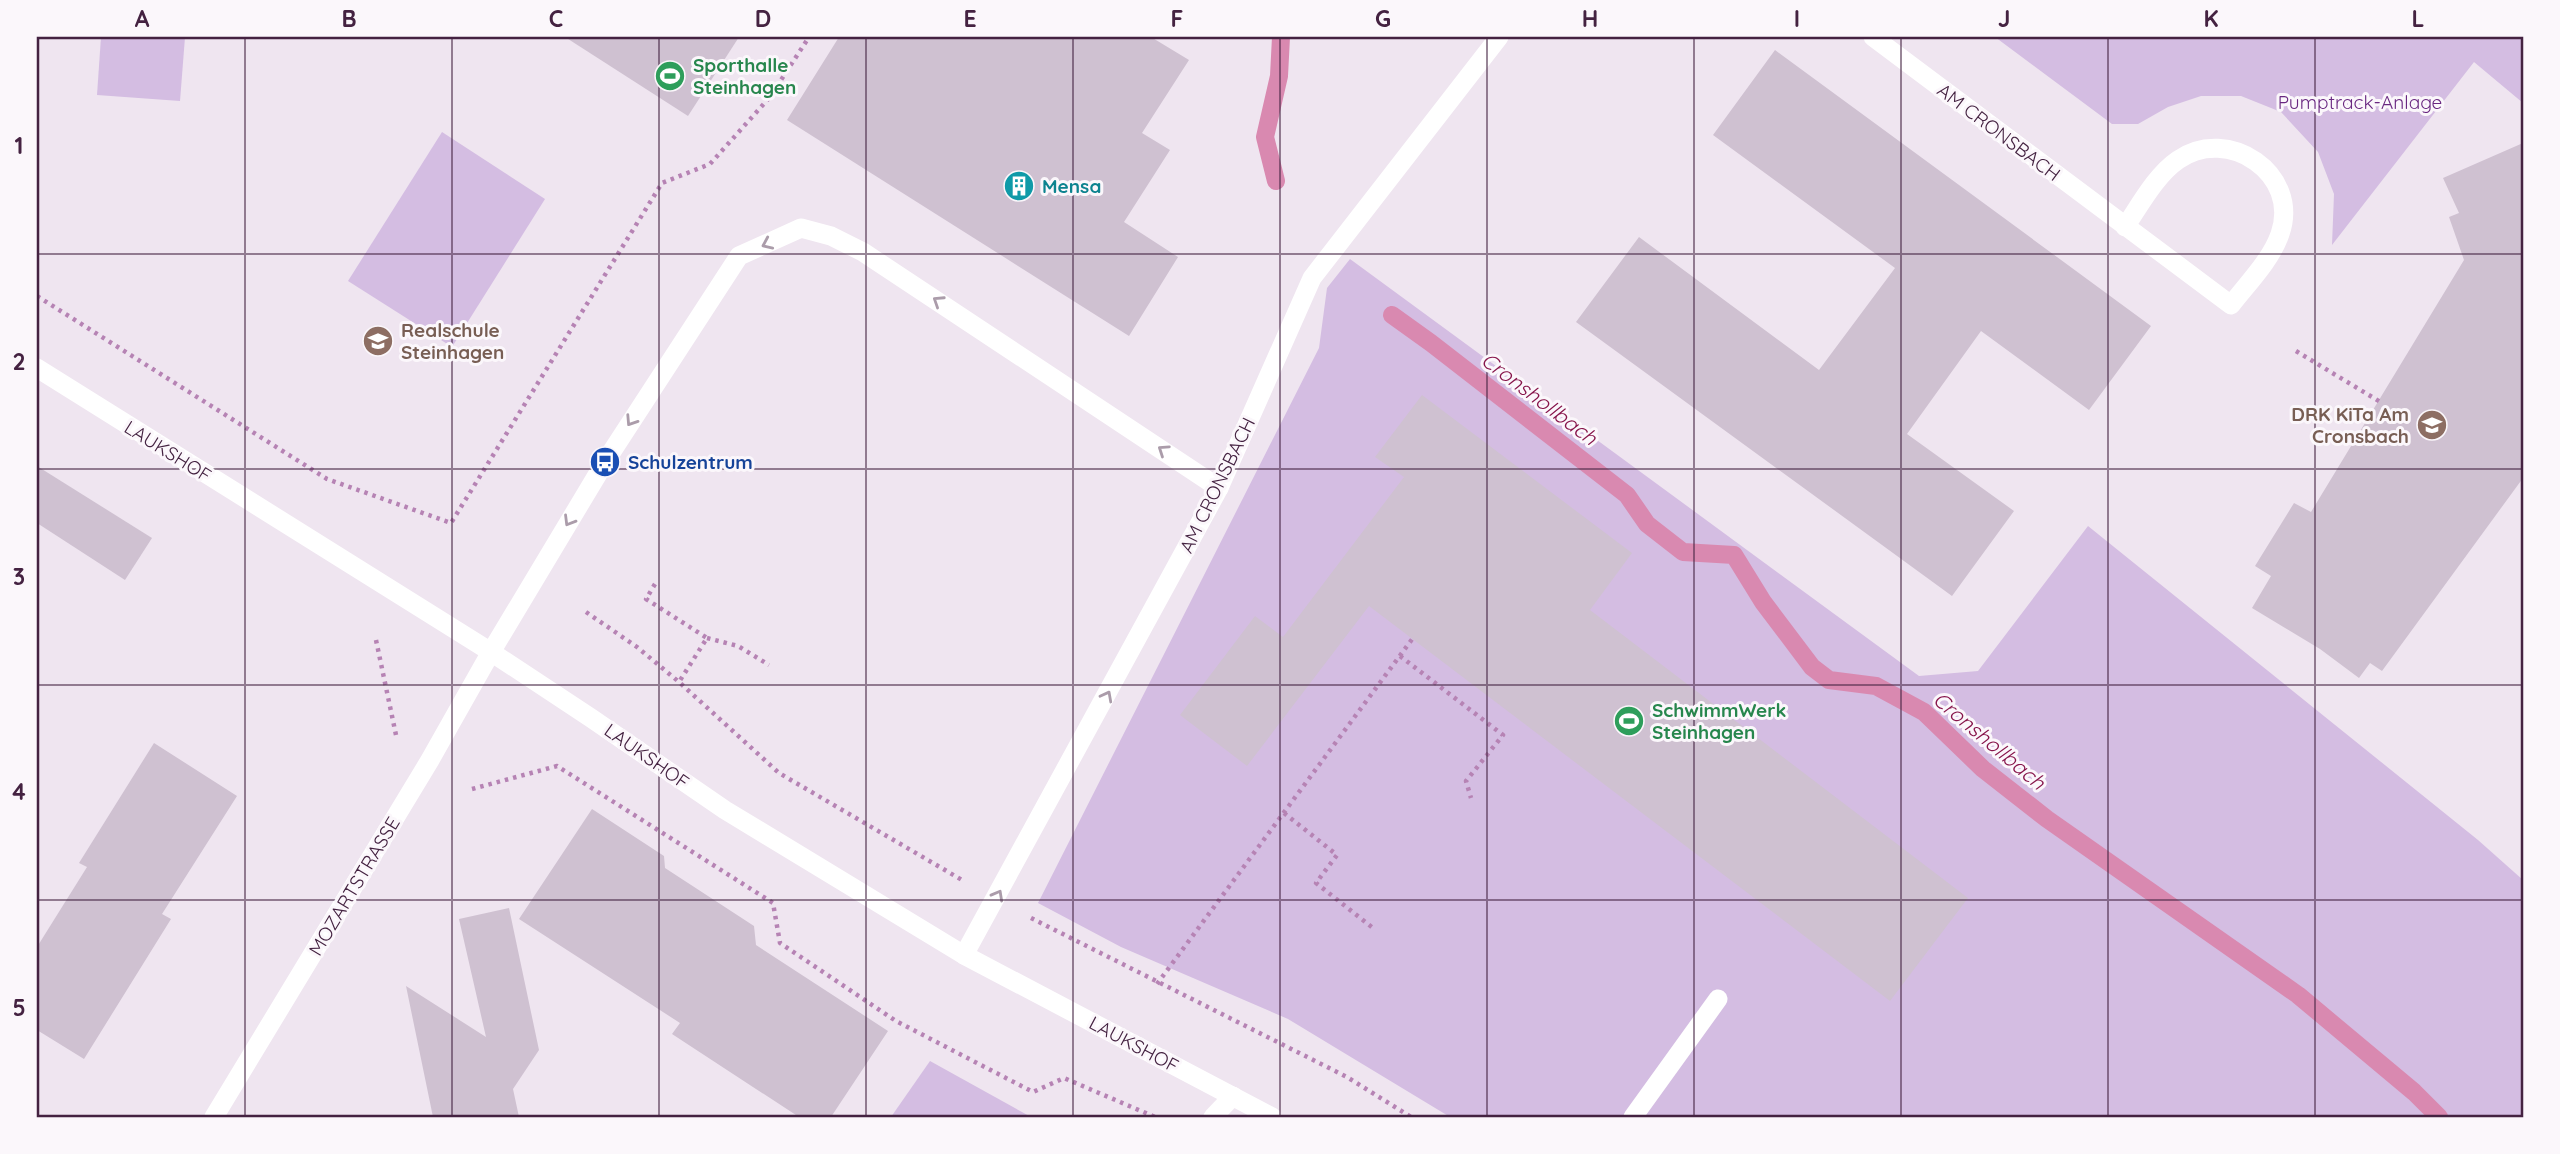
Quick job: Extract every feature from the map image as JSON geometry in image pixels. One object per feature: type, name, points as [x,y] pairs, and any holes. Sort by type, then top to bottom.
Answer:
[{"type":"street","name":"AM CRONSBACH","points":[[964,955],[1219,488],[1312,278],[1499,37]]},
{"type":"street","name":"AM CRONSBACH","points":[[1873,37],[2124,227],[2231,305],[2272,252],[2281,233],[2283,213],[2280,192],[2270,173],[2255,159],[2236,150],[2216,147],[2196,150],[2177,160],[2163,174],[2124,227]]},
{"type":"street","name":"MOZARTSTRASSE","points":[[214,1117],[430,760],[605,462],[739,257],[801,228],[831,236],[863,253],[1219,488]]},
{"type":"street","name":"LAUKSHOF","points":[[37,368],[403,600],[491,652],[725,810],[964,955],[1272,1117]]},
{"type":"street","points":[[1633,1117],[1718,999]]},
{"type":"street","points":[[1213,1117],[1233,1096]]},
{"type":"path","points":[[37,296],[327,479],[451,523],[662,183],[710,164],[770,97],[809,37]]},
{"type":"path","points":[[2296,351],[2382,403]]},
{"type":"path","points":[[655,584],[646,599],[707,638],[738,646],[769,665]]},
{"type":"path","points":[[586,612],[679,682],[779,773],[996,900],[1157,984],[1347,1077],[1411,1117]]},
{"type":"path","points":[[679,682],[707,638]]},
{"type":"path","points":[[1157,984],[1413,638]]},
{"type":"path","points":[[376,640],[397,737]]},
{"type":"path","points":[[1399,656],[1503,735],[1466,781],[1471,798]]},
{"type":"path","points":[[472,789],[557,766],[772,903],[780,943],[896,1021],[1033,1092],[1064,1078],[1156,1117]]},
{"type":"path","points":[[1284,813],[1337,855],[1316,883],[1373,928]]},
{"type":"green space","points":[[101,37],[185,37],[180,101],[97,95]]},
{"type":"green space","name":"Pumptrack-Anlage","points":[[1995,37],[2523,37],[2523,103],[2474,62],[2332,245],[2334,194],[2318,152],[2281,112],[2241,96],[2201,96],[2168,107],[2138,124],[2112,124]]},
{"type":"green space","points":[[442,132],[545,199],[452,347],[348,281]]},
{"type":"green space","points":[[1350,259],[1919,676],[1978,671],[2088,526],[2478,840],[2523,880],[2523,1117],[1450,1117],[1288,1019],[1121,947],[1038,903],[1319,348],[1327,288]]},
{"type":"green space","points":[[930,1061],[1031,1117],[891,1117]]},
{"type":"building","name":"Sporthalle Steinhagen","points":[[565,37],[739,37],[688,116]]},
{"type":"building","name":"Mensa","points":[[839,37],[1151,37],[1189,60],[1142,133],[1170,150],[1124,222],[1178,257],[1129,336],[787,120]]},
{"type":"building","points":[[1775,50],[2151,326],[2089,410],[1981,331],[1907,434],[2014,511],[1952,596],[1576,322],[1639,237],[1819,370],[1895,268],[1713,135]]},
{"type":"building","points":[[2523,143],[2523,478],[2382,671],[2370,663],[2359,678],[2320,649],[2252,608],[2271,576],[2255,566],[2294,503],[2311,512],[2464,260],[2449,217],[2459,213],[2443,178]]},
{"type":"building","name":"SchwimmWerk Steinhagen","points":[[1422,395],[1632,553],[1590,610],[1968,898],[1890,1001],[1369,606],[1247,766],[1180,715],[1255,616],[1283,637],[1404,477],[1375,457]]},
{"type":"building","points":[[37,466],[152,538],[125,580],[37,523]]},
{"type":"building","points":[[154,743],[237,796],[162,914],[171,919],[84,1059],[37,1030],[37,947],[87,867],[79,863]]},
{"type":"building","points":[[592,809],[664,856],[665,868],[754,926],[756,945],[888,1031],[831,1117],[799,1117],[672,1034],[680,1023],[519,919]]},
{"type":"building","points":[[509,908],[539,1050],[513,1089],[519,1117],[433,1117],[406,986],[486,1037],[459,919]]},
{"type":"waterway","name":"Cronshollbach","points":[[1276,181],[1265,137],[1279,76],[1281,37]]},
{"type":"waterway","name":"Cronshollbach","points":[[1392,315],[1627,495],[1647,524],[1683,552],[1734,555],[1763,602],[1812,667],[1829,680],[1876,686],[1924,712],[1983,769],[2047,819],[2298,995],[2414,1092],[2439,1117]]},
{"type":"place","name":"Sporthalle Steinhagen","points":[[670,76]]},
{"type":"place","name":"Mensa","points":[[1019,186]]},
{"type":"place","name":"Realschule Steinhagen","points":[[378,341]]},
{"type":"place","name":"DRK KiTa Am Cronsbach","points":[[2432,425]]},
{"type":"place","name":"Schulzentrum","points":[[605,462]]},
{"type":"place","name":"SchwimmWerk Steinhagen","points":[[1629,721]]}]
